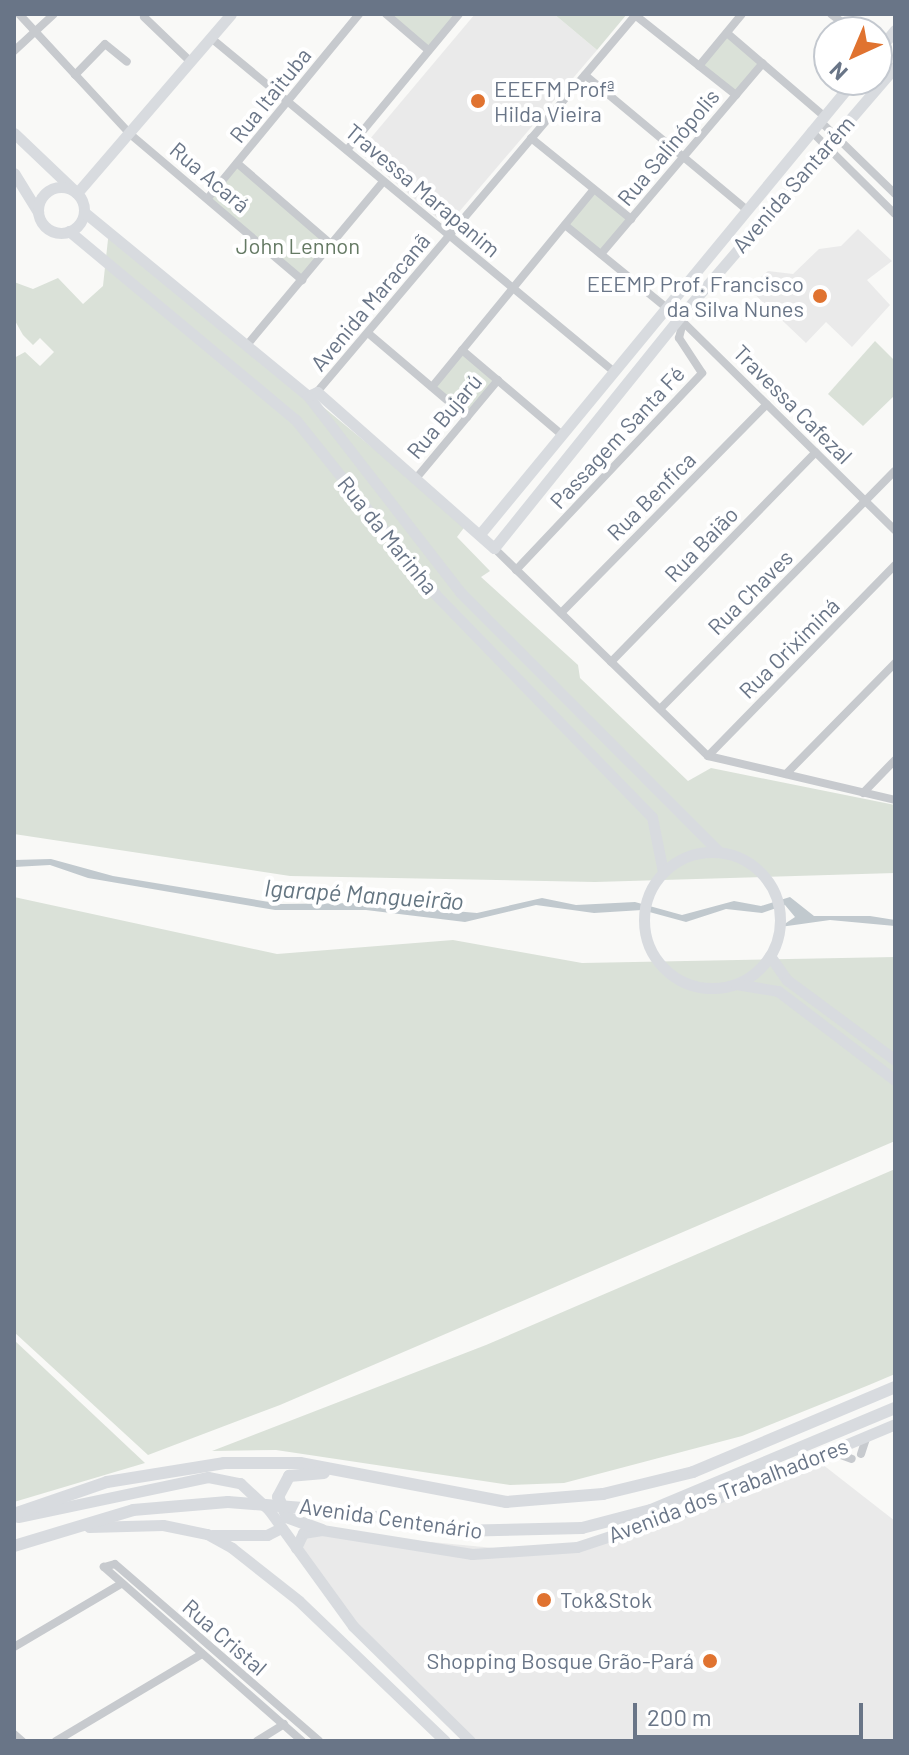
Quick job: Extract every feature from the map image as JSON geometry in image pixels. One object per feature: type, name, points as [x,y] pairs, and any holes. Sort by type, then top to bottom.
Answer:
[{"type":"main road","points":[[77,193],[231,14]]},
{"type":"main road","name":"Avenida Santarém","points":[[494,548],[826,144],[895,67]]},
{"type":"main road","name":"Avenida Santarém","points":[[480,534],[612,370],[841,96]]},
{"type":"main road","points":[[14,133],[77,193],[84,212],[69,231],[49,229],[14,173]]},
{"type":"main road","points":[[38,212],[48,190],[63,187],[77,193]]},
{"type":"main road","name":"Rua da Marinha","points":[[84,212],[247,345],[418,476],[494,548]]},
{"type":"main road","name":"Rua da Marinha","points":[[69,231],[295,419],[435,594],[652,817],[663,844],[663,872]]},
{"type":"main road","name":"Rua da Marinha","points":[[313,394],[460,592],[719,852]]},
{"type":"main road","points":[[497,513],[511,526]]},
{"type":"main road","points":[[735,984],[770,956],[780,912],[776,897],[760,871],[719,852],[689,855],[663,872],[648,897],[644,912],[649,944],[670,972],[705,987],[735,984],[778,991],[895,1080]]},
{"type":"main road","points":[[770,956],[787,980],[895,1060]]},
{"type":"main road","name":"Avenida Centenário","points":[[14,1516],[107,1482],[202,1465],[300,1463],[506,1502],[603,1494],[693,1472],[895,1387]]},
{"type":"main road","name":"Avenida Centenário","points":[[14,1546],[133,1510],[283,1503],[453,1531],[518,1534],[582,1528],[700,1489],[895,1408]]},
{"type":"main road","name":"Avenida dos Trabalhadores","points":[[322,1530],[472,1554],[577,1547],[692,1509],[895,1424]]},
{"type":"main road","points":[[322,1530],[284,1513],[278,1497],[284,1479],[312,1472],[367,1474]]},
{"type":"main road","name":"Avenida Centenário","points":[[14,1516],[208,1477],[240,1483],[281,1528]]},
{"type":"main road","points":[[68,1528],[143,1523],[207,1534],[267,1535],[281,1528],[353,1626],[470,1741]]},
{"type":"main road","points":[[296,1548],[303,1533],[322,1530]]},
{"type":"main road","points":[[207,1534],[267,1572],[448,1741],[461,1741]]},
{"type":"street","name":"Rua Acará","points":[[19,14],[130,134],[302,280]]},
{"type":"street","points":[[14,51],[54,14]]},
{"type":"street","name":"Rua Itaituba","points":[[208,198],[359,14]]},
{"type":"street","points":[[386,14],[428,50]]},
{"type":"street","points":[[347,150],[459,14]]},
{"type":"street","points":[[635,14],[736,95]]},
{"type":"street","name":"Avenida Maracanã","points":[[313,394],[368,333],[635,14]]},
{"type":"street","points":[[699,66],[742,14]]},
{"type":"street","points":[[144,17],[191,62]]},
{"type":"street","points":[[727,33],[822,119],[895,194]]},
{"type":"street","name":"Travessa Marapanim","points":[[211,38],[612,370]]},
{"type":"street","points":[[75,75],[108,43],[127,62]]},
{"type":"street","name":"Rua Salinópolis","points":[[601,254],[763,63]]},
{"type":"street","points":[[585,75],[746,209]]},
{"type":"street","points":[[811,131],[895,214]]},
{"type":"street","points":[[531,138],[631,219]]},
{"type":"street","points":[[237,163],[331,244]]},
{"type":"street","points":[[887,186],[895,177]]},
{"type":"street","points":[[247,345],[383,182]]},
{"type":"street","points":[[432,387],[593,190]]},
{"type":"street","name":"Travessa Cafezal","points":[[565,225],[681,320],[895,530]]},
{"type":"street","name":"Passagem Santa Fé","points":[[516,570],[702,373],[679,338],[681,320]]},
{"type":"street","points":[[368,333],[467,417]]},
{"type":"street","points":[[462,350],[561,434]]},
{"type":"street","name":"Rua Bujarú","points":[[418,476],[498,380]]},
{"type":"street","name":"Rua Benfica","points":[[561,613],[767,404]]},
{"type":"street","name":"Rua Baião","points":[[611,662],[816,452]]},
{"type":"street","name":"Rua Chaves","points":[[660,709],[895,471]]},
{"type":"street","name":"Rua da Marinha","points":[[494,548],[708,756]]},
{"type":"street","name":"Rua Oriximiná","points":[[708,756],[895,565]]},
{"type":"street","points":[[786,774],[895,663]]},
{"type":"street","points":[[708,756],[895,800]]},
{"type":"street","points":[[863,793],[895,760]]},
{"type":"street","points":[[829,1450],[856,1456],[868,1435]]},
{"type":"street","name":"Rua Cristal","points":[[302,1741],[284,1724],[241,1682],[166,1610],[106,1565],[121,1584],[202,1654],[241,1682],[319,1741]]},
{"type":"street","points":[[14,1647],[121,1584]]},
{"type":"street","points":[[158,1617],[166,1610]]},
{"type":"street","points":[[56,1741],[202,1654]]},
{"type":"street","points":[[258,1741],[284,1724]]},
{"type":"street","points":[[14,1734],[22,1741]]},
{"type":"shaded area","name":"EEEFM Profª Hilda Vieira","points":[[475,14],[554,14],[597,50],[447,226],[359,152]]},
{"type":"shaded area","name":"EEEMP Prof. Francisco da Silva Nunes","points":[[858,229],[892,261],[867,280],[890,305],[852,347],[826,322],[806,343],[748,288],[768,271],[793,274],[819,249],[841,246]]},
{"type":"shaded area","points":[[51,859],[113,876],[281,904],[361,903],[477,913],[542,898],[576,905],[635,902],[682,915],[734,901],[761,906],[790,897],[814,916],[870,916],[895,920],[895,926],[830,920],[780,927],[795,917],[785,905],[762,913],[726,909],[686,922],[642,910],[594,913],[536,905],[465,922],[366,910],[275,910],[88,878],[50,865],[14,867],[14,860]]},
{"type":"shaded area","points":[[813,1457],[895,1521],[895,1741],[471,1741],[350,1627],[299,1542],[315,1531],[535,1552],[615,1536]]},
{"type":"green space","points":[[386,14],[459,14],[428,50]]},
{"type":"green space","points":[[554,14],[627,14],[597,50]]},
{"type":"green space","points":[[727,33],[763,63],[736,95],[699,66]]},
{"type":"green space","name":"John Lennon","points":[[237,163],[331,244],[302,280],[208,198]]},
{"type":"green space","points":[[593,190],[631,219],[601,254],[565,225]]},
{"type":"green space","points":[[109,230],[466,525],[457,537],[490,571],[481,577],[578,665],[580,678],[688,781],[711,768],[895,805],[895,873],[595,882],[290,876],[14,834],[14,358],[25,352],[40,366],[54,352],[40,338],[33,345],[23,335],[14,319],[14,282],[33,289],[58,278],[83,304],[103,286]]},
{"type":"green space","points":[[875,341],[895,361],[895,395],[863,426],[828,394]]},
{"type":"green space","points":[[462,350],[498,380],[467,417],[432,387]]},
{"type":"green space","points":[[14,897],[277,954],[453,940],[582,963],[895,957],[895,1141],[280,1405],[148,1455],[14,1332]]},
{"type":"green space","points":[[895,1169],[895,1374],[869,1385],[742,1436],[564,1483],[510,1485],[276,1450],[212,1451],[486,1345]]},
{"type":"green space","points":[[14,1340],[145,1463],[14,1502]]},
{"type":"place","name":"EEEFM Profª Hilda Vieira","points":[[478,101]]},
{"type":"place","name":"EEEMP Prof. Francisco da Silva Nunes","points":[[820,296]]},
{"type":"place","name":"Tok&Stok","points":[[544,1600]]},
{"type":"place","name":"Shopping Bosque Grão-Pará","points":[[710,1661]]},
{"type":"water label","name":"Igarapé Mangueirão","points":[[364,894]]}]
